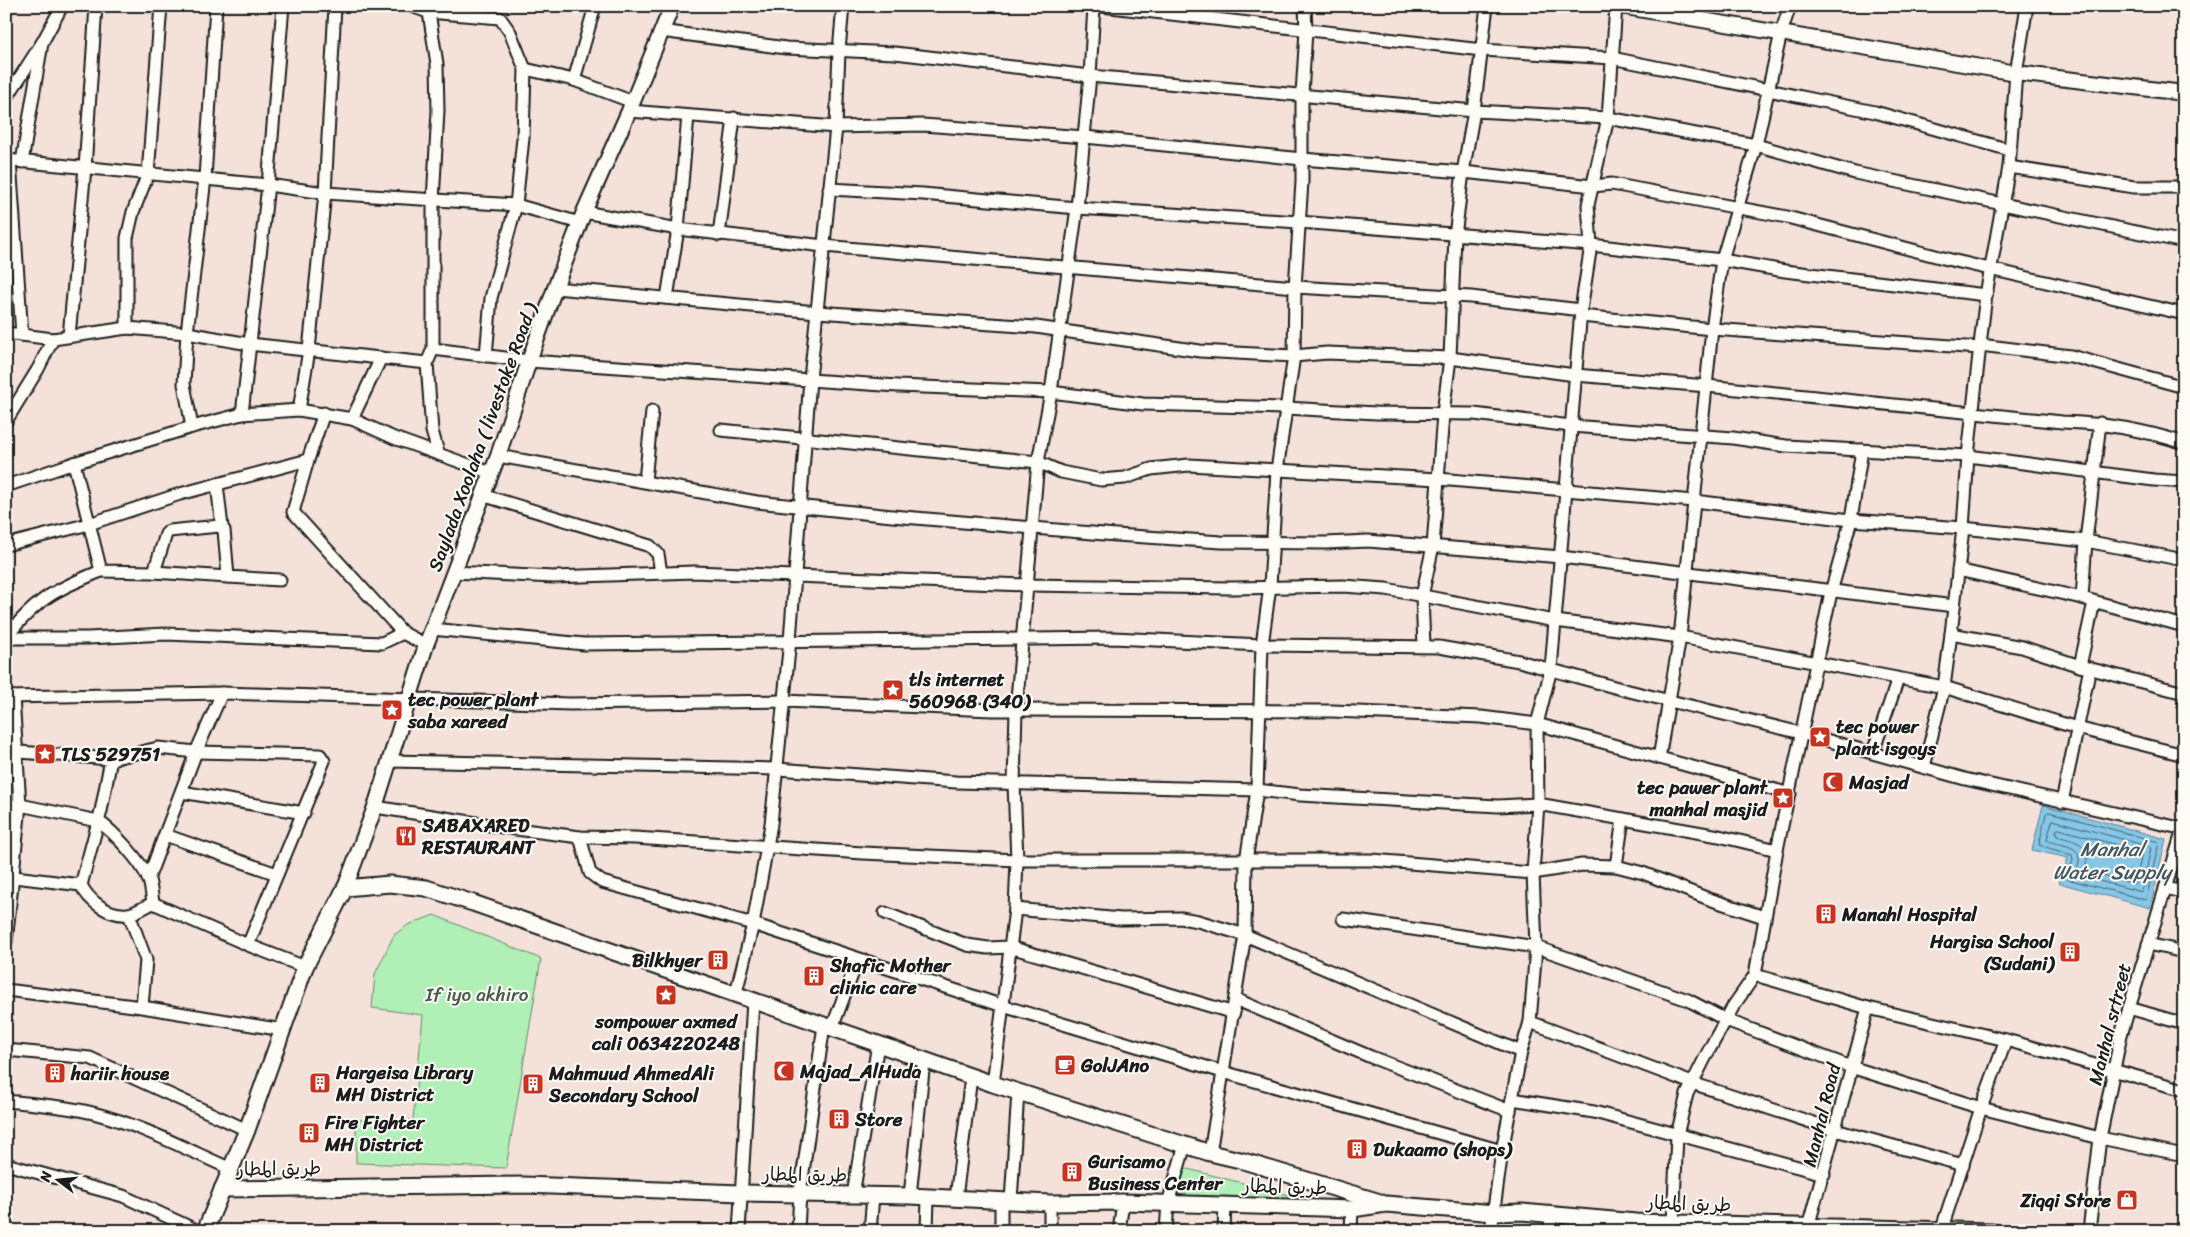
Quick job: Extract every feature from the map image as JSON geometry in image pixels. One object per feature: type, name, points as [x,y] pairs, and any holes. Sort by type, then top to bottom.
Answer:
[{"type":"main road","name":"طريق المطار","points":[[345,888],[390,884],[426,888],[736,993],[753,1001],[992,1084],[1210,1153],[1240,1160],[1386,1204]]},
{"type":"main road","points":[[205,1231],[246,1130],[305,968],[345,888]]},
{"type":"main road","name":"طريق المطار","points":[[222,1189],[524,1185],[741,1193],[910,1196],[1050,1203],[1123,1202],[1352,1208],[1386,1204],[1495,1213],[1522,1212],[1636,1226],[1673,1223],[1708,1227],[1992,1231]]},
{"type":"street","points":[[6,99],[42,43],[62,6]]},
{"type":"street","points":[[69,336],[85,168],[96,6]]},
{"type":"street","points":[[127,328],[127,238],[133,212],[148,174],[161,6]]},
{"type":"street","points":[[192,427],[184,384],[187,332],[205,178],[216,6]]},
{"type":"street","points":[[242,414],[268,185],[284,6]]},
{"type":"street","points":[[299,410],[309,350],[325,193],[335,6]]},
{"type":"street","points":[[412,6],[500,18]]},
{"type":"street","points":[[486,356],[491,298],[516,205],[523,138],[525,68],[510,32],[500,18],[502,6]]},
{"type":"street","points":[[574,80],[595,6]]},
{"type":"street","name":"Saylada Xoolaha ( livestoke Road )","points":[[345,888],[375,807],[426,645],[498,456],[555,288],[582,217],[631,106],[672,6]]},
{"type":"street","points":[[736,993],[753,924],[767,848],[777,769],[790,640],[816,312],[836,127],[839,51],[844,6]]},
{"type":"street","points":[[992,1084],[1015,909],[1017,860],[1014,784],[1016,710],[1024,638],[1038,462],[1051,392],[1058,331],[1077,208],[1085,137],[1094,6]]},
{"type":"street","points":[[1102,6],[1482,50],[1612,58],[1876,112],[2010,150]]},
{"type":"street","points":[[1210,1153],[1234,1013],[1245,935],[1246,861],[1256,790],[1262,645],[1270,586],[1277,470],[1294,356],[1295,287],[1302,159],[1305,6]]},
{"type":"street","points":[[1424,646],[1422,596],[1433,546],[1443,414],[1450,358],[1455,236],[1463,172],[1474,111],[1487,6]]},
{"type":"street","points":[[1492,1231],[1502,1151],[1521,1052],[1530,1022],[1536,946],[1533,873],[1538,804],[1537,724],[1550,669],[1575,375],[1581,313],[1591,245],[1588,218],[1608,118],[1616,6]]},
{"type":"street","points":[[1620,6],[2016,73],[2184,93]]},
{"type":"street","points":[[1659,758],[1680,637],[1712,329],[1722,260],[1756,145],[1781,33],[1790,6]]},
{"type":"street","points":[[1924,767],[1944,687],[1963,528],[1968,456],[1986,295],[2009,167],[2016,73],[2027,6]]},
{"type":"street","points":[[428,9],[434,36],[438,112],[433,201],[433,349],[427,363],[432,431],[438,452]]},
{"type":"street","points":[[661,32],[786,48],[895,53],[1090,76],[1474,111],[1608,118],[1756,145],[1855,174],[2184,242]]},
{"type":"street","points":[[22,335],[12,161],[42,43]]},
{"type":"street","points":[[525,68],[574,80],[631,106],[688,116],[836,127],[923,125],[1085,137],[1593,186],[1612,184],[1787,218],[1863,239],[2184,314]]},
{"type":"street","points":[[667,298],[678,229],[688,116]]},
{"type":"street","points":[[719,235],[734,118]]},
{"type":"street","points":[[12,161],[205,178],[325,193],[516,205],[582,217],[719,235],[824,246],[1295,287],[1454,296],[1712,329],[1980,346],[2071,356],[2184,386]]},
{"type":"street","points":[[2009,167],[2134,187],[2184,187]]},
{"type":"street","points":[[829,189],[923,194],[1077,208],[1300,222],[1455,236],[1591,245],[1722,260],[1785,271],[1986,295]]},
{"type":"street","points":[[555,288],[816,312],[1036,327],[1200,352],[1294,356],[1326,353],[1450,358],[1575,375],[1707,386],[2062,422],[2100,423],[2162,436],[2184,443]]},
{"type":"street","points":[[6,333],[53,339],[127,328],[187,332],[249,344],[427,363]]},
{"type":"street","points":[[6,421],[53,339]]},
{"type":"street","points":[[433,349],[529,361],[898,386],[1051,392],[1143,404],[1286,408],[1376,413],[1474,414],[1571,426],[1701,436],[1786,446],[1968,456],[2184,482]]},
{"type":"street","points":[[352,419],[381,358]]},
{"type":"street","points":[[6,486],[192,427],[242,414],[299,410],[352,419],[394,438],[491,472]]},
{"type":"street","points":[[645,482],[652,411]]},
{"type":"street","points":[[324,413],[293,512],[403,633],[426,645]]},
{"type":"street","points":[[2082,598],[2086,542],[2100,423]]},
{"type":"street","points":[[721,430],[1038,462],[1061,472],[1102,480],[1125,478],[1151,469],[1189,465],[1438,479],[1694,501],[1851,520],[1963,528],[2086,542],[2184,560]]},
{"type":"street","points":[[1673,1223],[1678,1135],[1688,1094],[1726,1020],[1755,975],[1777,850],[1831,592],[1851,520],[1862,450]]},
{"type":"street","points":[[498,456],[757,502],[1033,528],[1221,542],[1368,541],[1561,557],[1686,571],[1831,592],[1954,606]]},
{"type":"street","points":[[6,545],[90,524],[180,494],[308,460]]},
{"type":"street","points":[[74,463],[101,570]]},
{"type":"street","points":[[217,484],[222,527],[224,530],[228,577]]},
{"type":"street","points":[[482,495],[650,546],[658,554],[661,573]]},
{"type":"street","points":[[154,572],[166,534],[169,531],[222,527]]},
{"type":"street","points":[[6,637],[27,612],[44,598],[61,587],[101,570],[280,580]]},
{"type":"street","points":[[1958,570],[2082,598],[2184,626]]},
{"type":"street","points":[[453,572],[554,577],[694,572],[1027,585],[1230,588],[1343,586],[1386,589],[1555,621],[1680,637],[1816,661],[1944,687],[2077,728],[2184,755]]},
{"type":"street","points":[[2062,802],[2077,728],[2094,602]]},
{"type":"street","points":[[432,629],[584,644],[790,640],[918,641],[1113,638],[1262,645],[1439,646],[1519,660],[1873,752],[1965,779],[2183,828]]},
{"type":"street","points":[[6,637],[88,638],[166,634],[382,643],[403,633]]},
{"type":"street","points":[[1951,634],[2022,646],[2085,667],[2184,693]]},
{"type":"street","points":[[1873,752],[1898,679]]},
{"type":"street","points":[[148,880],[196,752],[222,693]]},
{"type":"street","points":[[7,938],[10,877],[20,805],[11,751],[10,697],[222,693],[409,701],[570,704],[784,700],[1016,710],[1332,711],[1481,717],[1537,724],[1790,794]]},
{"type":"street","points":[[11,751],[111,759],[154,749],[320,755],[324,761],[248,945]]},
{"type":"street","points":[[111,759],[98,821],[81,885],[86,896],[93,902],[113,912],[129,914],[153,903],[305,968]]},
{"type":"street","points":[[390,761],[777,769],[956,782],[1256,790],[1300,795],[1498,806],[1538,804],[1720,836],[1777,850]]},
{"type":"street","points":[[182,792],[304,813]]},
{"type":"street","points":[[6,806],[20,805],[98,821],[116,835],[148,880],[153,903]]},
{"type":"street","points":[[375,807],[516,829],[580,836],[635,838],[767,848],[1017,860],[1372,860],[1533,873],[1582,865],[1616,866],[1643,873],[1709,899],[1764,917]]},
{"type":"street","points":[[1616,866],[1623,819]]},
{"type":"street","name":"Manhal srtreet","points":[[2089,1231],[2100,1138],[2121,1035],[2183,828]]},
{"type":"street","points":[[165,835],[277,874]]},
{"type":"street","points":[[580,836],[590,873],[602,882],[753,924],[1003,1006],[1223,1072],[1502,1151]]},
{"type":"street","points":[[10,877],[81,885]]},
{"type":"street","points":[[2165,888],[2184,892]]},
{"type":"street","points":[[1015,909],[1122,919],[1181,918],[1198,921],[1245,935],[1521,1052]]},
{"type":"street","points":[[885,913],[967,945],[988,948],[1010,947],[1234,1013]]},
{"type":"street","points":[[129,914],[146,960],[142,1007]]},
{"type":"street","points":[[1343,919],[1536,946],[1688,1000],[1726,1020],[1851,1067],[1981,1108],[2100,1138],[2184,1156]]},
{"type":"street","points":[[2148,944],[2184,952]]},
{"type":"street","points":[[798,1231],[800,1193],[828,1027],[858,959]]},
{"type":"street","points":[[1755,975],[1868,1008],[2006,1040],[2114,1072],[2184,1090]]},
{"type":"street","points":[[6,990],[142,1007],[283,1030]]},
{"type":"street","points":[[1235,999],[1371,1057],[1511,1105],[1594,1112],[1824,1174]]},
{"type":"street","points":[[738,1231],[753,1001]]},
{"type":"street","name":"Manhal Road","points":[[1807,1229],[1824,1174],[1868,1008]]},
{"type":"street","points":[[2129,1008],[2184,1024]]},
{"type":"street","points":[[1530,1022],[1692,1083],[1835,1130],[1963,1165]]},
{"type":"street","points":[[1941,1230],[1981,1108],[2006,1040]]},
{"type":"street","points":[[853,1195],[878,1044]]},
{"type":"street","points":[[6,1050],[90,1058],[246,1130]]},
{"type":"street","points":[[910,1196],[924,1060]]},
{"type":"street","points":[[956,1198],[971,1077]]},
{"type":"street","points":[[1001,1231],[1018,1092]]},
{"type":"street","points":[[6,1101],[65,1107],[94,1113],[140,1129],[231,1169]]},
{"type":"street","points":[[1166,1231],[1168,1203],[1185,1145]]},
{"type":"street","points":[[6,1164],[123,1196],[198,1231]]},
{"type":"street","points":[[870,1231],[873,1196]]},
{"type":"street","points":[[927,1231],[928,1198]]},
{"type":"street","points":[[1119,1231],[1123,1202]]},
{"type":"street","points":[[1050,1203],[1050,1231]]},
{"type":"street","points":[[1224,1231],[1225,1204]]},
{"type":"street","points":[[1351,1231],[1352,1208]]},
{"type":"street","points":[[1550,1231],[1551,1215]]},
{"type":"green space","name":"If iyo akhiro","points":[[434,915],[541,959],[506,1168],[356,1163],[356,1120],[413,1120],[423,1015],[372,1008],[375,974],[394,935],[408,925]]},
{"type":"green space","points":[[1184,1168],[1289,1195],[1288,1202],[1177,1197]]},
{"type":"water","name":"Manhal Water Supply","points":[[2043,805],[2166,839],[2150,908],[2059,883],[2068,858],[2032,850]]},
{"type":"place","name":"tls internet 560968 (340)","points":[[893,690]]},
{"type":"place","name":"tec power plant saba xareed","points":[[392,710]]},
{"type":"place","name":"tec power plant isgoys","points":[[1820,737]]},
{"type":"place","name":"TLS 529751","points":[[45,754]]},
{"type":"place","name":"Masjad","points":[[1833,782]]},
{"type":"place","name":"tec pawer plant manhal masjid","points":[[1783,798]]},
{"type":"place","name":"SABAXARED RESTAURANT","points":[[406,836]]},
{"type":"place","name":"Manahl Hospital","points":[[1826,914]]},
{"type":"place","name":"Hargisa School (Sudani)","points":[[2070,952]]},
{"type":"place","name":"Bilkhyer","points":[[718,960]]},
{"type":"place","name":"Shafic Mother clinic care","points":[[814,976]]},
{"type":"place","name":"sompower axmed cali 0634220248","points":[[666,995]]},
{"type":"place","name":"GolJAno","points":[[1065,1065]]},
{"type":"place","name":"Majad_AlHuda","points":[[784,1071]]},
{"type":"place","name":"hariir house","points":[[55,1073]]},
{"type":"place","name":"Hargeisa Library MH District","points":[[320,1083]]},
{"type":"place","name":"Mahmuud AhmedAli Secondary School","points":[[533,1084]]},
{"type":"place","name":"Store","points":[[839,1119]]},
{"type":"place","name":"Fire Fighter MH District","points":[[309,1133]]},
{"type":"place","name":"Dukaamo (shops)","points":[[1357,1149]]},
{"type":"place","name":"Gurisamo Business Center","points":[[1072,1172]]},
{"type":"place","name":"Ziqqi Store","points":[[2127,1200]]}]
